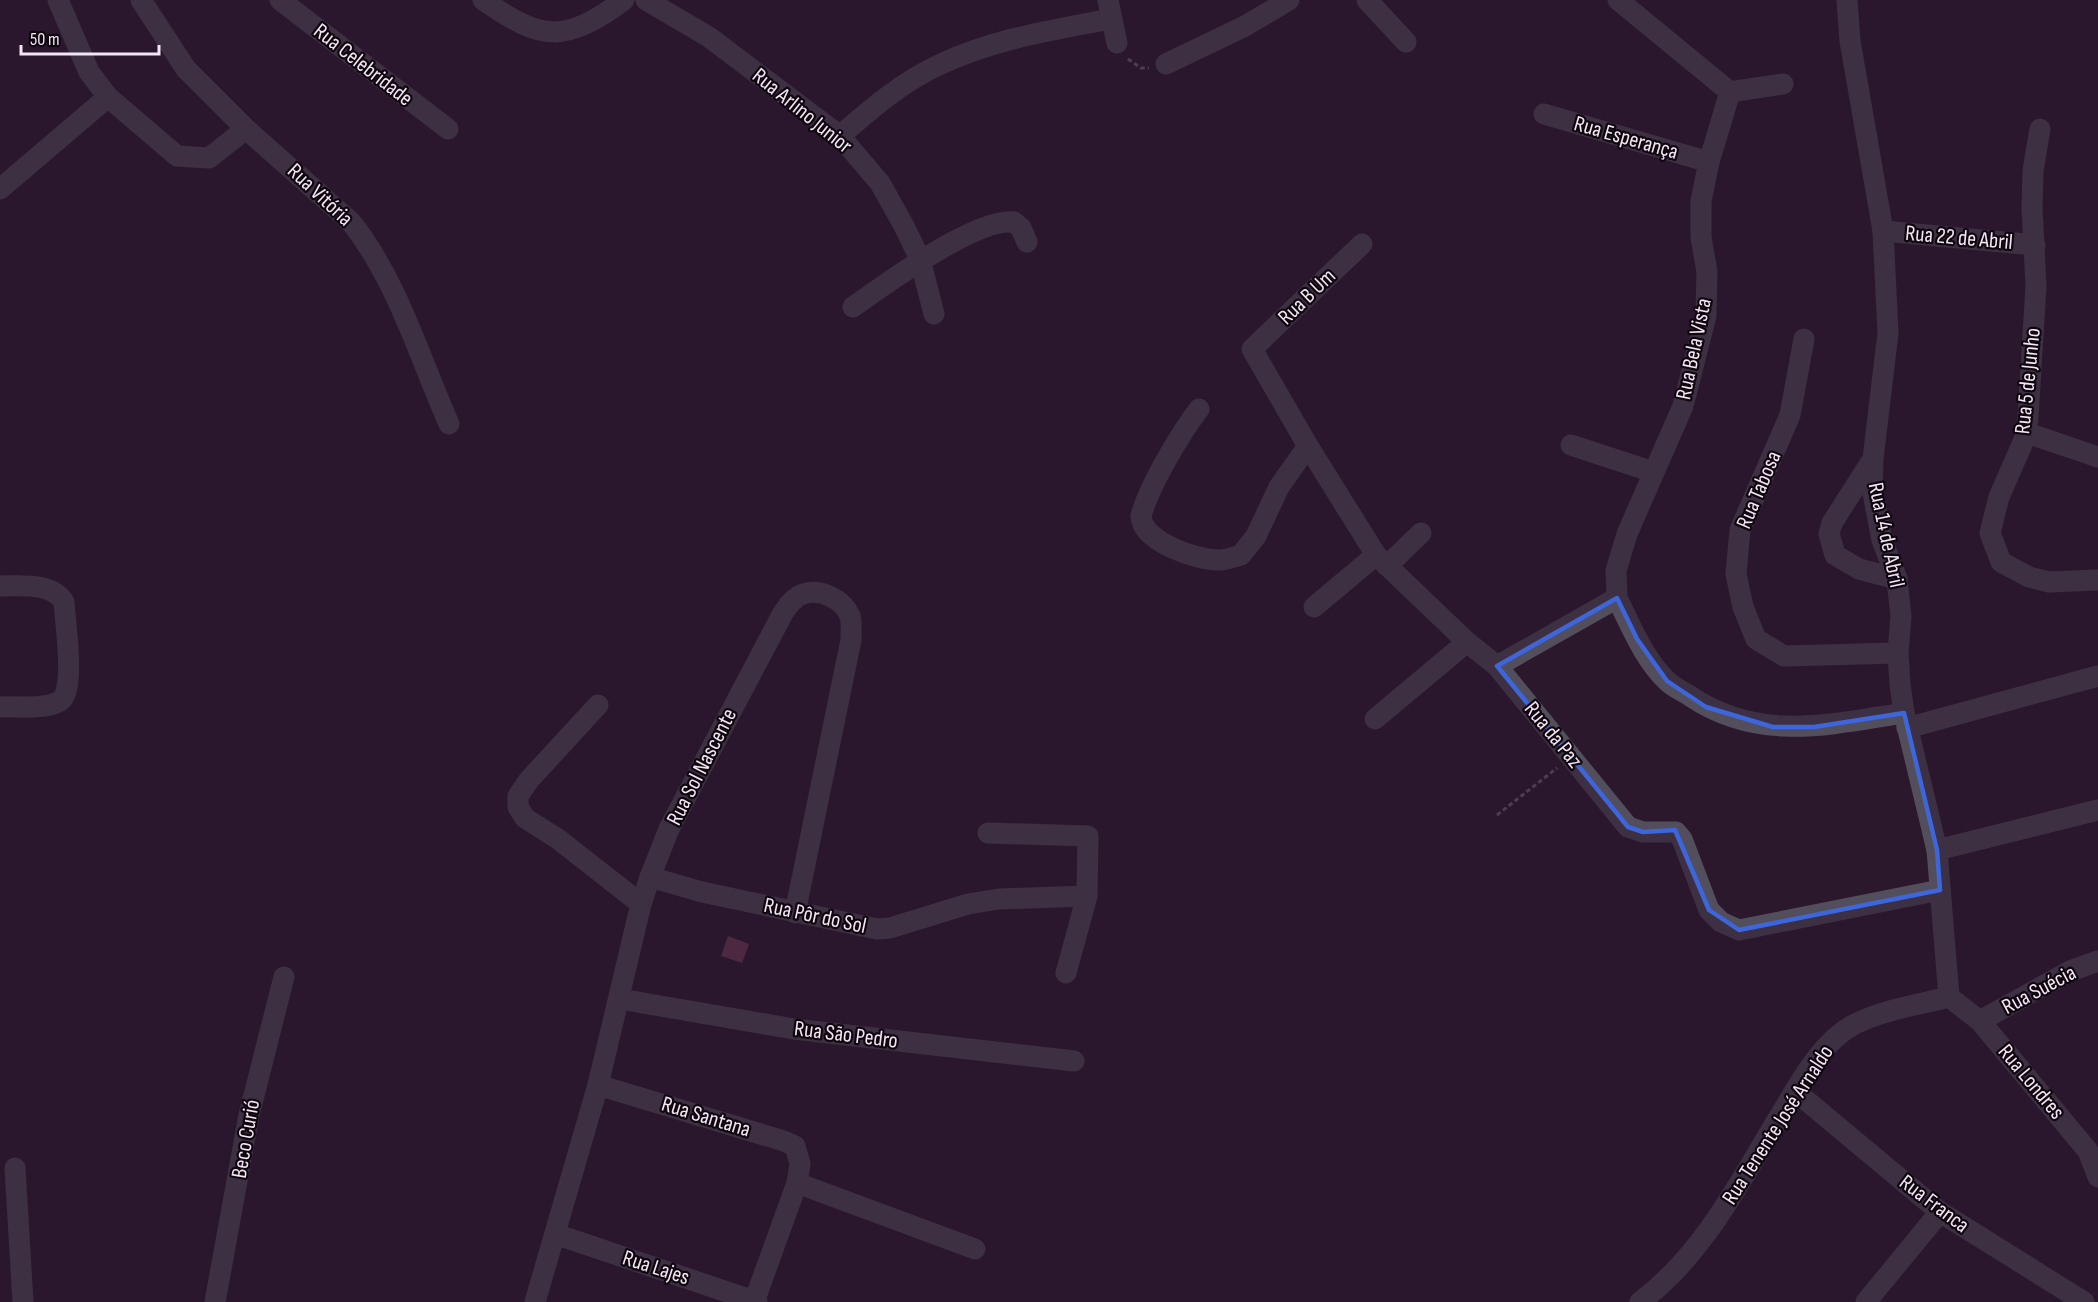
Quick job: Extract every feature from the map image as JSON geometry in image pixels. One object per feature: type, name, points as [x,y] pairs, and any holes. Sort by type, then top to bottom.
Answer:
[{"type":"street","points":[[58,0],[72,38],[89,72],[108,97],[177,156],[209,158],[246,129]]},
{"type":"street","name":"Rua Vitória","points":[[141,0],[186,69],[246,129],[297,171],[351,222],[364,239],[378,260],[394,293],[449,424]]},
{"type":"street","name":"Rua Celebridade","points":[[280,0],[448,129]]},
{"type":"street","points":[[483,0],[528,28],[558,32],[578,28],[624,0]]},
{"type":"street","name":"Rua Arlino Junior","points":[[646,0],[709,37],[840,136],[880,183],[920,260],[934,314]]},
{"type":"street","points":[[1166,64],[1245,26],[1289,0]]},
{"type":"street","points":[[1366,0],[1406,42]]},
{"type":"street","points":[[1618,0],[1730,93],[1783,84]]},
{"type":"street","name":"Rua 14 de Abril","points":[[1847,0],[1850,41],[1883,231],[1888,333],[1873,459],[1872,488],[1882,540],[1897,579],[1901,616],[1898,653],[1905,720],[1937,850],[1949,997]]},
{"type":"street","points":[[840,136],[902,86],[940,64],[1010,40],[1109,9],[1117,43]]},
{"type":"street","name":"Rua Bela Vista","points":[[1730,93],[1709,162],[1701,201],[1701,237],[1707,272],[1706,316],[1683,406],[1627,534],[1616,571],[1617,598],[1637,639],[1667,681],[1706,707],[1737,719],[1773,727],[1814,727],[1905,720]]},
{"type":"street","points":[[0,189],[108,97]]},
{"type":"street","name":"Rua Esperança","points":[[1544,114],[1709,162]]},
{"type":"street","name":"Rua 5 de Junho","points":[[2040,129],[2033,171],[2032,208],[2036,286],[2027,433],[1999,497],[1990,533],[2001,562],[2029,577],[2049,582],[2098,580]]},
{"type":"street","points":[[853,307],[920,260],[1000,222],[1018,224],[1027,242]]},
{"type":"street","name":"Rua 22 de Abril","points":[[1883,231],[2035,245]]},
{"type":"street","name":"Rua B Um","points":[[1252,349],[1362,244]]},
{"type":"street","name":"Rua Tabosa","points":[[1804,339],[1790,416],[1740,530],[1736,574],[1743,607],[1756,639],[1784,656],[1898,653]]},
{"type":"street","name":"Rua da Paz","points":[[1252,349],[1308,447],[1382,561],[1467,642],[1497,666],[1628,827],[1643,832],[1676,832],[1682,838],[1708,910],[1721,922],[1739,930],[1940,890]]},
{"type":"street","points":[[1199,409],[1181,433],[1151,489],[1141,516],[1148,532],[1178,550],[1218,560],[1233,558],[1248,548],[1279,487],[1308,447]]},
{"type":"street","points":[[2027,433],[2098,457]]},
{"type":"street","points":[[1571,445],[1653,472]]},
{"type":"street","points":[[1873,459],[1832,523],[1829,534],[1835,555],[1859,569],[1897,579]]},
{"type":"street","points":[[1314,607],[1421,533]]},
{"type":"street","points":[[0,586],[43,588],[61,597],[64,602],[69,680],[66,696],[61,701],[0,707]]},
{"type":"street","name":"Rua Sol Nascente","points":[[535,1302],[598,1085],[641,904],[669,829],[783,613],[796,597],[804,593],[826,594],[843,605],[850,616],[851,640],[795,913]]},
{"type":"street","points":[[1497,666],[1617,598]]},
{"type":"street","points":[[1375,719],[1467,642]]},
{"type":"street","points":[[1905,720],[2098,676]]},
{"type":"street","points":[[598,705],[529,780],[520,792],[518,807],[525,818],[558,839],[641,904]]},
{"type":"street","points":[[1937,850],[2098,810]]},
{"type":"street","points":[[988,833],[1088,836],[1087,896],[1066,973]]},
{"type":"street","name":"Rua Pôr do Sol","points":[[650,877],[795,913],[877,929],[890,928],[968,904],[999,898],[1087,896]]},
{"type":"street","name":"Rua Suécia","points":[[1980,1021],[2070,971],[2098,961]]},
{"type":"street","name":"Beco Curió","points":[[215,1302],[249,1115],[284,977]]},
{"type":"street","name":"Rua Londres","points":[[1949,997],[1980,1021],[2093,1148],[2098,1178]]},
{"type":"street","name":"Rua Tenente José Arnaldo","points":[[1640,1302],[1663,1285],[1703,1240],[1795,1091],[1829,1042],[1852,1026],[1885,1013],[1949,997]]},
{"type":"street","name":"Rua São Pedro","points":[[620,999],[794,1029],[1074,1060]]},
{"type":"street","name":"Rua Santana","points":[[598,1085],[784,1141],[795,1146],[798,1174]]},
{"type":"street","name":"Rua Franca","points":[[1795,1091],[1940,1212],[2084,1302]]},
{"type":"street","points":[[15,1168],[23,1302]]},
{"type":"street","points":[[755,1302],[798,1174],[975,1249]]},
{"type":"street","points":[[1866,1302],[1940,1212]]},
{"type":"street","name":"Rua Lajes","points":[[555,1234],[755,1302]]},
{"type":"street","points":[[2096,1302],[2098,1296]]},
{"type":"path","points":[[1117,43],[1132,63],[1141,68],[1166,64]]},
{"type":"path","points":[[1497,815],[1571,757]]},
{"type":"highlighted area","points":[[1617,598],[1637,639],[1667,681],[1706,707],[1773,727],[1814,727],[1904,713],[1937,850],[1940,890],[1739,930],[1709,910],[1675,830],[1643,832],[1628,827],[1497,666]]},
{"type":"building","points":[[728,936],[749,944],[742,963],[721,956]]}]
